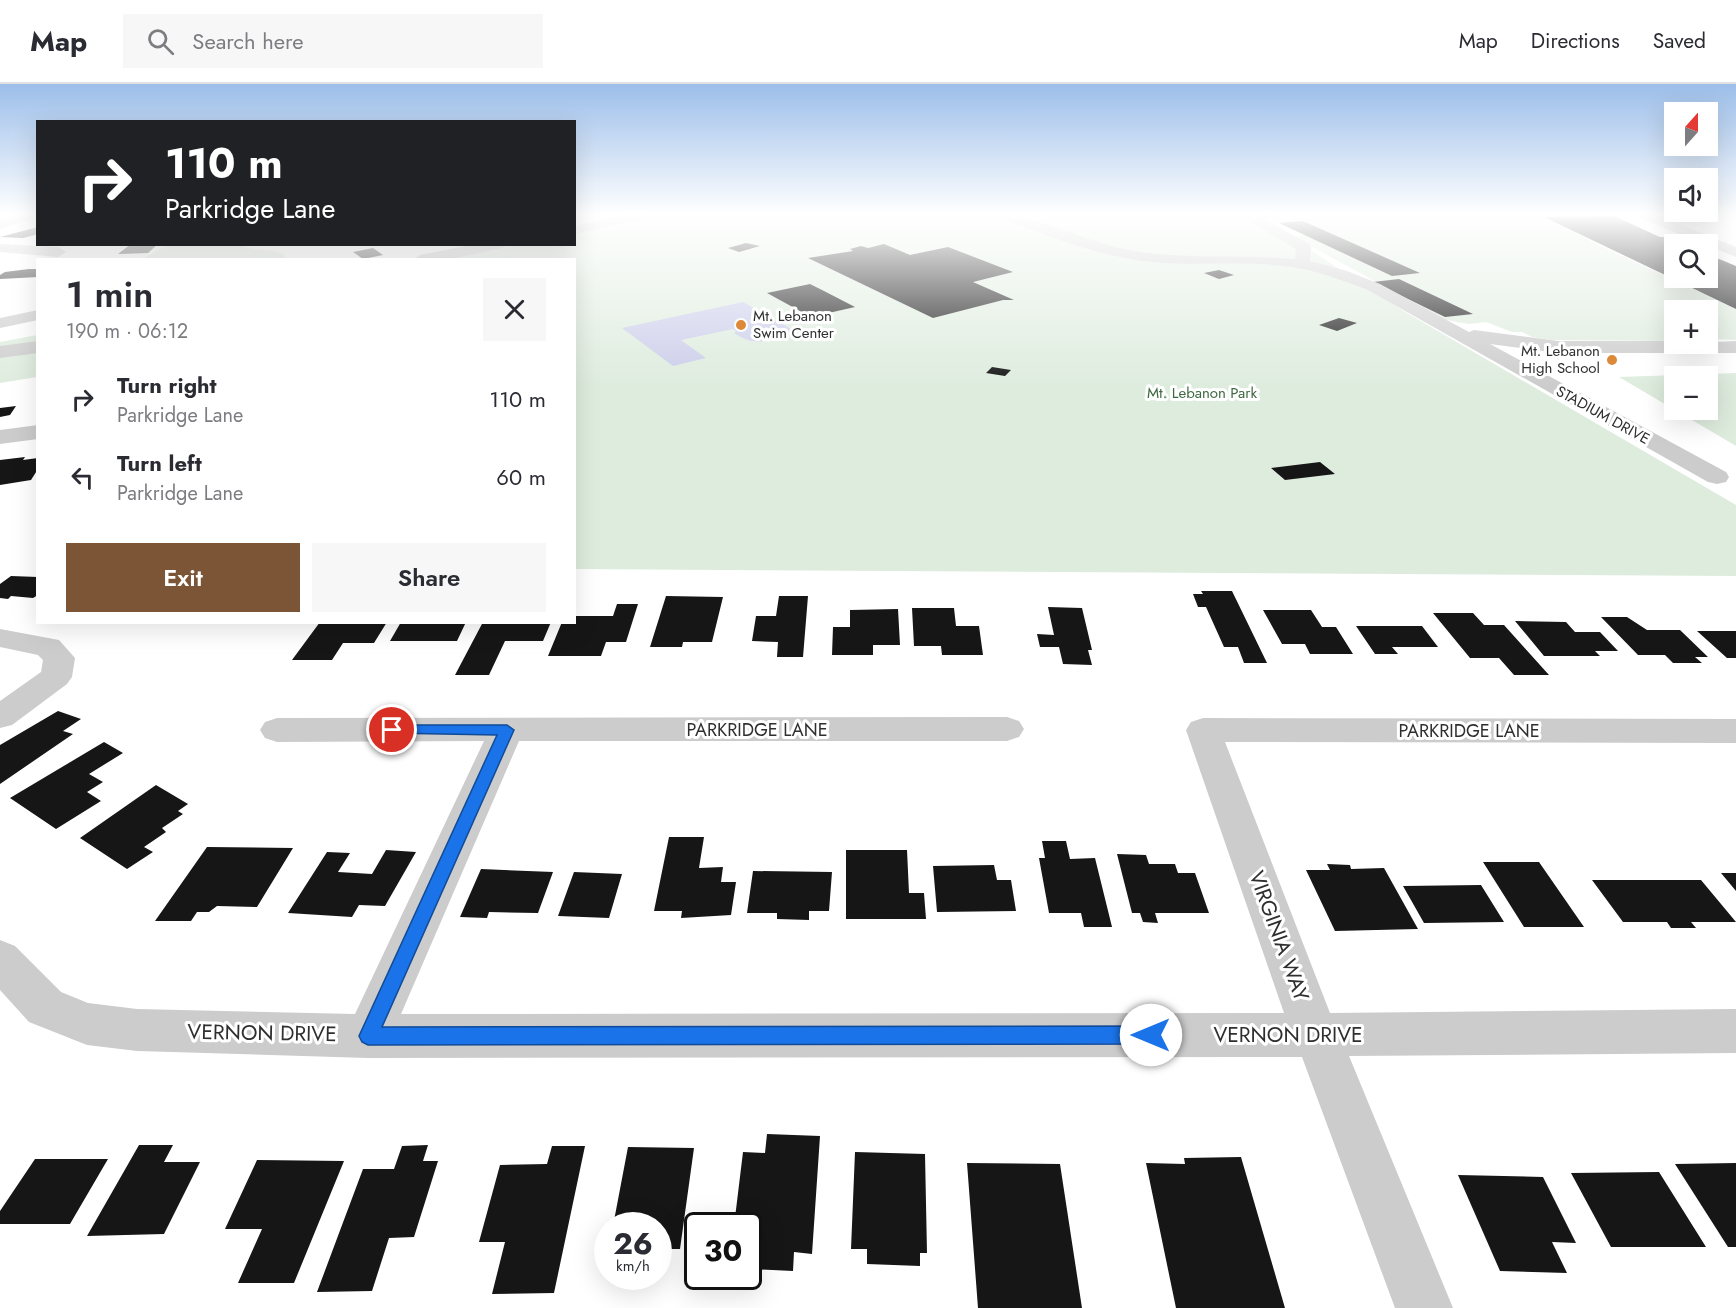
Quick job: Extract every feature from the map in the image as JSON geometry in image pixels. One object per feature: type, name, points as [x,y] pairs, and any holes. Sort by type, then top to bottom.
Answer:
[{"type":"street","name":"STADIUM DRIVE","points":[[1341,272],[1359,280],[1717,477]]},
{"type":"street","points":[[0,323],[36,315]]},
{"type":"street","points":[[0,336],[36,330]]},
{"type":"street","name":"STADIUM DRIVE","points":[[1458,334],[1558,346],[1736,347]]},
{"type":"street","points":[[0,352],[36,347]]},
{"type":"street","points":[[0,437],[36,432]]},
{"type":"street","points":[[0,638],[48,647],[59,658],[56,677],[0,717]]},
{"type":"street","name":"PARKRIDGE LANE","points":[[276,730],[1006,729]]},
{"type":"street","points":[[368,1036],[507,730]]},
{"type":"street","name":"PARKRIDGE LANE","points":[[1203,730],[1736,731]]},
{"type":"street","name":"VIRGINIA WAY","points":[[1203,730],[1317,1035],[1424,1308]]},
{"type":"street","name":"VERNON DRIVE","points":[[0,959],[45,1007],[87,1024],[137,1030],[368,1036],[1317,1035],[1736,1031]]},
{"type":"green space","name":"Mt. Lebanon Park","points":[[576,272],[1344,272],[1402,310],[1736,505],[1736,576],[576,569]]},
{"type":"green space","name":"Mt. Lebanon Park","points":[[1358,272],[1657,272],[1664,276],[1664,288],[1691,288],[1717,300],[1664,300],[1664,341],[1550,340],[1532,337],[1522,332],[1512,332],[1486,322],[1469,324],[1446,320]]},
{"type":"green space","name":"Mt. Lebanon Park","points":[[1718,301],[1736,309],[1736,340],[1718,339]]},
{"type":"green space","points":[[36,335],[36,377],[0,383],[0,342]]},
{"type":"green space","points":[[1736,373],[1736,446],[1692,420],[1718,420],[1718,374]]},
{"type":"green space","points":[[1664,375],[1664,403],[1619,377]]},
{"type":"water","points":[[743,302],[774,319],[762,322],[778,321],[791,329],[790,335],[761,342],[741,337],[734,333],[736,331],[733,329],[681,340],[706,358],[673,366],[622,328]]},
{"type":"building","points":[[5,272],[36,272],[36,277],[0,279],[0,275]]},
{"type":"building","points":[[837,272],[1013,272],[973,282],[1014,300],[1003,300],[933,318]]},
{"type":"building","points":[[1225,272],[1234,275],[1219,279],[1204,273]]},
{"type":"building","points":[[1384,272],[1420,273],[1392,276]]},
{"type":"building","points":[[1718,272],[1736,272],[1736,309],[1692,288],[1718,288]]},
{"type":"building","points":[[1399,279],[1473,314],[1445,317],[1373,282]]},
{"type":"building","points":[[810,284],[855,307],[811,317],[767,293]]},
{"type":"building","points":[[1339,318],[1357,323],[1337,331],[1319,325]]},
{"type":"building","points":[[992,367],[1011,370],[1005,376],[986,373]]},
{"type":"building","points":[[16,406],[10,415],[0,417],[0,408]]},
{"type":"building","points":[[36,458],[36,472],[31,480],[0,485],[0,460]]},
{"type":"building","points":[[1320,462],[1335,474],[1285,480],[1271,468]]},
{"type":"building","points":[[11,576],[36,577],[36,596],[0,598],[0,584]]},
{"type":"building","points":[[1201,591],[1232,591],[1267,663],[1244,663],[1238,647],[1224,647],[1206,607],[1198,607],[1193,594],[1203,594]]},
{"type":"building","points":[[666,596],[723,597],[712,642],[683,642],[682,647],[650,647]]},
{"type":"building","points":[[779,596],[808,596],[803,657],[777,657],[778,642],[752,641],[756,616],[776,616]]},
{"type":"building","points":[[617,604],[638,604],[626,642],[606,642],[601,656],[548,656],[561,624],[576,624],[576,616],[613,616]]},
{"type":"building","points":[[1048,607],[1082,608],[1092,650],[1088,650],[1092,665],[1063,664],[1059,647],[1040,647],[1037,634],[1054,635]]},
{"type":"building","points":[[912,608],[954,608],[956,626],[979,626],[983,655],[942,655],[941,646],[914,646]]},
{"type":"building","points":[[898,609],[900,645],[873,645],[873,655],[832,655],[833,627],[850,627],[850,610]]},
{"type":"building","points":[[1263,610],[1311,610],[1322,627],[1336,627],[1353,654],[1310,654],[1305,644],[1282,644]]},
{"type":"building","points":[[1433,613],[1473,613],[1484,625],[1504,625],[1549,675],[1514,675],[1499,658],[1470,658]]},
{"type":"building","points":[[1601,617],[1627,617],[1647,630],[1680,630],[1708,657],[1695,657],[1702,663],[1673,663],[1665,655],[1638,655]]},
{"type":"building","points":[[1515,621],[1566,622],[1575,632],[1600,632],[1618,651],[1595,651],[1600,656],[1544,656]]},
{"type":"building","points":[[319,624],[386,624],[374,643],[343,643],[332,660],[292,660]]},
{"type":"building","points":[[400,624],[465,624],[457,641],[390,641]]},
{"type":"building","points":[[482,624],[550,624],[543,641],[505,641],[489,675],[455,675]]},
{"type":"building","points":[[1356,626],[1422,626],[1438,647],[1392,647],[1398,654],[1375,654]]},
{"type":"building","points":[[1697,631],[1736,631],[1736,658],[1727,658]]},
{"type":"building","points":[[58,711],[81,719],[63,731],[73,734],[0,784],[0,745]]},
{"type":"building","points":[[104,742],[123,753],[89,774],[103,782],[87,792],[101,801],[56,829],[10,798]]},
{"type":"building","points":[[156,785],[188,804],[178,811],[183,814],[162,828],[166,832],[144,847],[153,852],[127,869],[80,838]]},
{"type":"building","points":[[669,837],[704,837],[699,868],[723,867],[721,882],[736,882],[731,915],[681,918],[682,911],[654,911]]},
{"type":"building","points":[[1042,841],[1066,841],[1070,859],[1095,858],[1112,927],[1084,927],[1081,913],[1049,913],[1039,858],[1045,858]]},
{"type":"building","points":[[207,847],[293,848],[257,907],[217,906],[209,912],[197,912],[191,921],[155,921]]},
{"type":"building","points":[[386,850],[416,852],[385,906],[359,905],[352,917],[288,913],[327,852],[350,853],[338,872],[372,874]]},
{"type":"building","points":[[846,850],[907,850],[909,893],[924,893],[926,919],[846,919]]},
{"type":"building","points":[[1117,854],[1146,855],[1149,864],[1175,864],[1178,873],[1195,873],[1209,913],[1155,913],[1158,923],[1143,922],[1140,913],[1132,913]]},
{"type":"building","points":[[1483,862],[1539,862],[1584,927],[1524,927]]},
{"type":"building","points":[[1327,864],[1350,865],[1351,869],[1384,868],[1418,929],[1335,931],[1306,870],[1330,870]]},
{"type":"building","points":[[994,865],[997,880],[1011,880],[1016,911],[937,912],[933,866]]},
{"type":"building","points":[[481,869],[553,872],[538,913],[489,912],[487,918],[460,917]]},
{"type":"building","points":[[753,871],[832,872],[829,911],[809,911],[809,920],[777,919],[777,913],[747,913]]},
{"type":"building","points":[[574,872],[622,874],[609,918],[558,916]]},
{"type":"building","points":[[1721,873],[1736,873],[1736,891]]},
{"type":"building","points":[[1592,880],[1701,880],[1736,922],[1691,922],[1696,928],[1671,928],[1667,922],[1623,922]]},
{"type":"building","points":[[1481,885],[1504,922],[1424,923],[1403,886]]},
{"type":"building","points":[[767,1134],[820,1136],[812,1254],[794,1252],[793,1271],[762,1270],[762,1212],[736,1212],[743,1152],[765,1153]]},
{"type":"building","points":[[139,1145],[173,1145],[164,1162],[200,1162],[164,1234],[87,1236]]},
{"type":"building","points":[[428,1145],[423,1161],[438,1161],[414,1237],[389,1238],[372,1291],[317,1292],[363,1169],[394,1169],[402,1146]]},
{"type":"building","points":[[552,1146],[585,1146],[554,1293],[492,1294],[505,1242],[479,1242],[500,1165],[547,1164]]},
{"type":"building","points":[[628,1147],[694,1148],[680,1249],[672,1249],[672,1212],[616,1212]]},
{"type":"building","points":[[855,1152],[925,1154],[927,1253],[920,1253],[920,1266],[867,1264],[867,1249],[851,1249]]},
{"type":"building","points":[[1241,1157],[1285,1308],[1176,1308],[1146,1163],[1185,1164],[1184,1158]]},
{"type":"building","points":[[35,1159],[108,1159],[70,1224],[0,1224],[0,1211]]},
{"type":"building","points":[[257,1160],[344,1161],[294,1283],[238,1283],[262,1229],[225,1229]]},
{"type":"building","points":[[967,1163],[1060,1164],[1082,1308],[978,1308]]},
{"type":"building","points":[[1736,1163],[1736,1247],[1728,1247],[1675,1164]]},
{"type":"building","points":[[1659,1172],[1706,1247],[1611,1247],[1571,1173]]},
{"type":"building","points":[[1458,1175],[1543,1177],[1576,1243],[1552,1242],[1567,1273],[1500,1271]]},
{"type":"place","name":"Mt. Lebanon Swim Center","points":[[741,325]]},
{"type":"place","name":"Mt. Lebanon High School","points":[[1612,360]]},
{"type":"route","points":[[392,730],[507,730],[368,1036],[1151,1035]]}]
